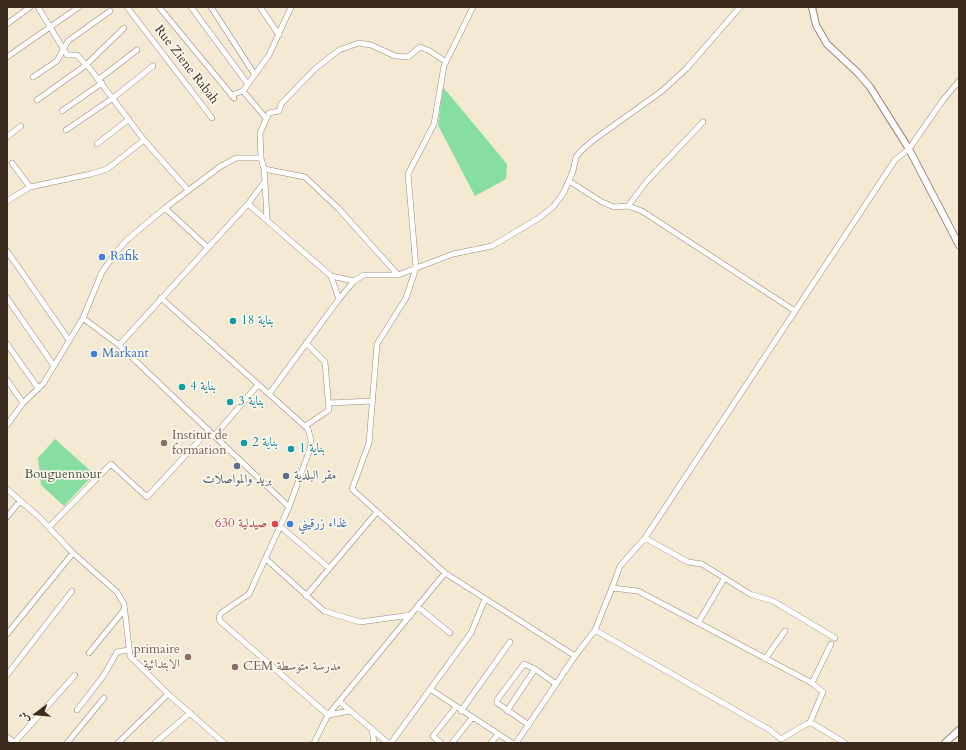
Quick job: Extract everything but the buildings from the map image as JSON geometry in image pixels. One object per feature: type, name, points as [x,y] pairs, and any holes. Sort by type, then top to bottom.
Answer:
[{"type":"street","points":[[7,24],[30,7]]},
{"type":"street","points":[[38,7],[49,28],[67,55],[77,55],[86,65],[100,81],[144,140],[188,190]]},
{"type":"street","points":[[7,57],[79,7]]},
{"type":"street","name":"Rue Ziene Rabah","points":[[127,7],[212,118]]},
{"type":"street","points":[[159,7],[232,97],[242,90],[269,55],[290,7]]},
{"type":"street","points":[[191,7],[247,83]]},
{"type":"street","points":[[211,7],[255,75]]},
{"type":"street","points":[[260,7],[279,35]]},
{"type":"street","points":[[472,7],[446,62],[434,124],[408,174],[416,268],[406,298],[377,344],[369,443],[352,489],[445,574],[575,656]]},
{"type":"street","points":[[269,394],[354,281],[364,275],[398,274],[453,254],[492,246],[539,218],[554,206],[564,192],[576,157],[581,151],[668,85],[686,69],[740,7]]},
{"type":"street","points":[[812,7],[816,25],[828,44],[870,87],[909,149],[959,245]]},
{"type":"street","points":[[33,77],[57,61],[68,40],[110,11]]},
{"type":"street","points":[[37,100],[86,65],[124,28]]},
{"type":"street","points":[[267,219],[260,133],[269,112],[279,111],[281,104],[315,69],[340,50],[359,43],[371,45],[396,56],[408,57],[420,47],[430,51],[446,62]]},
{"type":"street","points":[[62,111],[137,50]]},
{"type":"street","points":[[66,130],[113,98],[153,66]]},
{"type":"street","points":[[516,743],[575,656],[595,630],[620,566],[645,538],[895,160],[909,149],[943,100],[959,81]]},
{"type":"street","points":[[242,90],[266,118]]},
{"type":"street","points":[[97,144],[128,119]]},
{"type":"street","points":[[628,206],[647,181],[703,122]]},
{"type":"street","points":[[7,137],[21,126]]},
{"type":"street","points":[[8,199],[30,187],[91,174],[107,168],[144,140]]},
{"type":"street","points":[[7,425],[54,366],[83,318],[102,272],[128,239],[188,190],[236,158],[261,158]]},
{"type":"street","points":[[12,164],[30,187]]},
{"type":"street","points":[[264,169],[305,177],[338,208],[398,274]]},
{"type":"street","points":[[119,345],[207,247],[248,204],[265,181]]},
{"type":"street","points":[[569,181],[602,202],[614,207],[628,206],[642,211],[795,311]]},
{"type":"street","points":[[248,204],[331,276],[339,299]]},
{"type":"street","points":[[165,208],[207,247]]},
{"type":"street","points":[[7,251],[69,340]]},
{"type":"street","points":[[331,276],[354,281]]},
{"type":"street","points":[[7,298],[54,366]]},
{"type":"street","points":[[161,298],[305,426],[310,434],[310,449],[289,507],[249,594],[221,613],[218,617],[220,621],[328,715]]},
{"type":"street","points":[[83,318],[119,345],[289,507]]},
{"type":"street","points":[[305,426],[329,411],[325,362],[306,343]]},
{"type":"street","points":[[7,344],[38,388]]},
{"type":"street","points":[[7,380],[23,403]]},
{"type":"street","points":[[214,435],[258,384]]},
{"type":"street","points":[[329,403],[372,400]]},
{"type":"street","points":[[49,527],[110,464],[147,497],[209,430]]},
{"type":"street","points":[[7,489],[9,496],[20,501],[49,527],[73,553],[117,592],[124,604],[128,650],[130,656],[168,694],[224,743]]},
{"type":"street","points":[[7,517],[20,501]]},
{"type":"street","points":[[306,596],[377,512]]},
{"type":"street","points":[[281,527],[329,568]]},
{"type":"street","points":[[645,538],[688,562],[702,564],[750,594],[773,601],[835,638]]},
{"type":"street","points":[[7,634],[73,553]]},
{"type":"street","points":[[266,559],[324,611],[360,622],[411,615]]},
{"type":"street","points":[[314,743],[328,715],[445,574]]},
{"type":"street","points":[[698,623],[724,579]]},
{"type":"street","points":[[595,630],[770,730],[781,740],[810,722],[823,692],[812,683],[638,591],[612,588]]},
{"type":"street","points":[[7,675],[72,591]]},
{"type":"street","points":[[340,702],[390,743],[471,632],[485,599]]},
{"type":"street","points":[[418,607],[450,633]]},
{"type":"street","points":[[89,654],[124,610]]},
{"type":"street","points":[[765,659],[785,631]]},
{"type":"street","points":[[461,711],[510,642]]},
{"type":"street","points":[[812,683],[831,644]]},
{"type":"street","points":[[77,710],[104,676],[117,652],[128,650]]},
{"type":"street","points":[[529,725],[507,711],[497,703],[497,700],[524,664],[535,669],[556,684]]},
{"type":"street","points":[[507,711],[535,669]]},
{"type":"street","points":[[7,737],[15,743],[74,675]]},
{"type":"street","points":[[430,690],[512,743]]},
{"type":"street","points":[[118,743],[168,694]]},
{"type":"street","points":[[67,743],[104,698]]},
{"type":"street","points":[[441,743],[433,736],[456,707]]},
{"type":"street","points":[[328,715],[350,711]]},
{"type":"street","points":[[155,743],[190,713]]},
{"type":"street","points":[[452,743],[472,718]]},
{"type":"street","points":[[810,722],[845,743]]},
{"type":"street","points":[[372,729],[374,743]]},
{"type":"street","points":[[946,743],[959,730]]},
{"type":"street","points":[[491,743],[498,734]]},
{"type":"green space","points":[[443,87],[507,164],[506,179],[475,196],[438,125]]},
{"type":"green space","name":"Bouguennour","points":[[55,439],[94,474],[64,506],[41,485],[38,458]]},
{"type":"place","name":"Rafik","points":[[102,257]]},
{"type":"place","name":"بناية 18","points":[[233,321]]},
{"type":"place","name":"Markant","points":[[94,354]]},
{"type":"place","name":"بناية 4","points":[[182,387]]},
{"type":"place","name":"بناية 3","points":[[230,402]]},
{"type":"place","name":"Institut de formation","points":[[164,443]]},
{"type":"place","name":"بناية 2","points":[[244,443]]},
{"type":"place","name":"بناية 1","points":[[291,449]]},
{"type":"place","name":"بريد والمواصلات","points":[[237,466]]},
{"type":"place","name":"مقر البلدية","points":[[286,476]]},
{"type":"place","name":"صيدلية 630","points":[[275,524]]},
{"type":"place","name":"غذاء زرقيني","points":[[290,524]]},
{"type":"place","name":"primaire الابتدائية","points":[[188,657]]},
{"type":"place","name":"CEM مدرسة متوسطة","points":[[235,667]]}]
